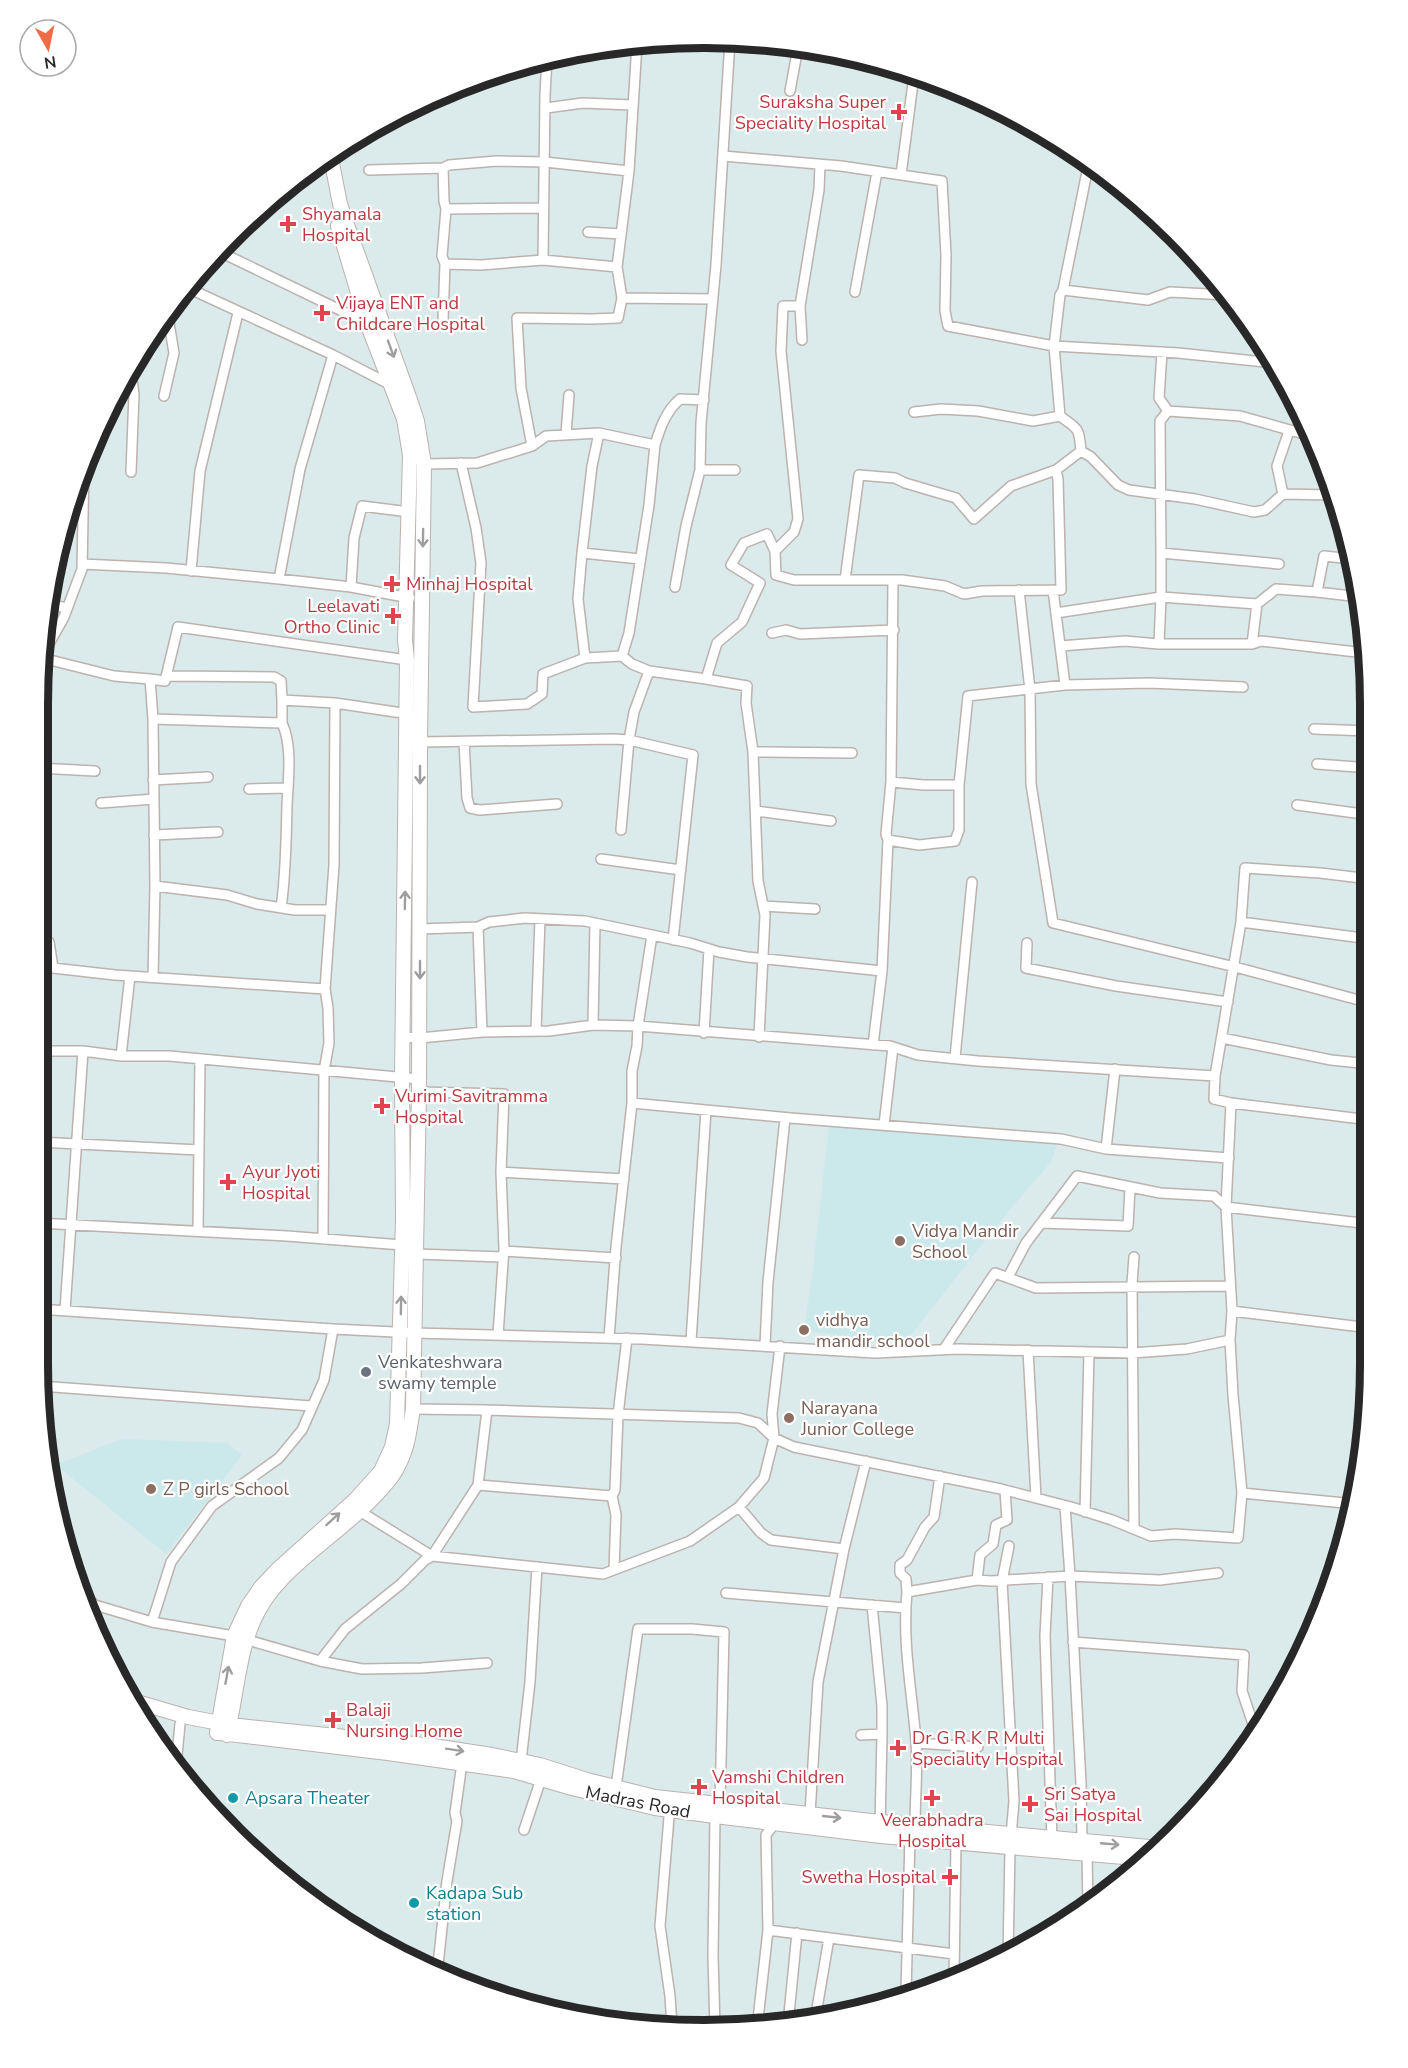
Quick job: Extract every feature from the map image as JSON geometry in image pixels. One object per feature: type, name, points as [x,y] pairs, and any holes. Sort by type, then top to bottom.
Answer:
[{"type":"main road","points":[[223,1729],[240,1638],[240,1621],[261,1587],[355,1500],[381,1471],[392,1447],[397,1424],[402,1245],[402,1037],[406,900],[406,597],[410,456],[415,442],[417,422],[368,322],[340,219],[340,204],[332,165]]},
{"type":"main road","points":[[325,170],[330,201],[340,219],[399,386]]},
{"type":"main road","points":[[240,1638],[264,1600],[280,1583],[362,1512],[386,1484],[405,1451],[413,1409],[420,1038],[420,742],[424,464],[415,442]]},
{"type":"main road","points":[[144,1704],[223,1729],[433,1746],[521,1761],[655,1797],[670,1804],[718,1810],[810,1814],[880,1829],[912,1832],[1084,1847],[1147,1848]]},
{"type":"main road","name":"Madras Road","points":[[150,1715],[180,1724],[514,1771],[655,1808],[670,1804]]},
{"type":"main road","name":"Madras Road","points":[[718,1810],[774,1824],[880,1829]]},
{"type":"main road","points":[[912,1832],[956,1842],[1052,1839],[1138,1856]]},
{"type":"street","points":[[675,587],[686,526],[700,470],[701,423],[713,299],[729,49]]},
{"type":"street","points":[[532,446],[521,388],[517,318],[618,318],[622,298],[617,267],[629,171],[636,52]]},
{"type":"street","points":[[790,91],[797,55]]},
{"type":"street","points":[[543,260],[546,67]]},
{"type":"street","points":[[901,176],[913,82]]},
{"type":"street","points":[[546,108],[583,103],[632,105]]},
{"type":"street","points":[[723,156],[841,166],[942,181],[946,255],[945,311],[948,326],[1054,346],[1162,352],[1263,362]]},
{"type":"street","points":[[369,170],[443,168],[449,165],[497,161],[545,162],[629,171]]},
{"type":"street","points":[[802,340],[800,306],[819,190],[820,164]]},
{"type":"street","points":[[443,168],[446,209],[442,256],[445,264],[443,321]]},
{"type":"street","points":[[855,292],[877,172]]},
{"type":"street","points":[[1060,416],[1054,346],[1060,295],[1063,290],[1087,172]]},
{"type":"street","points":[[446,209],[543,208]]},
{"type":"street","points":[[588,231],[621,234]]},
{"type":"street","points":[[226,255],[368,322]]},
{"type":"street","points":[[445,264],[481,265],[543,260],[617,267]]},
{"type":"street","points":[[1063,290],[1148,300],[1170,292],[1216,294]]},
{"type":"street","points":[[195,291],[399,386]]},
{"type":"street","points":[[622,298],[713,299]]},
{"type":"street","points":[[775,551],[794,532],[798,519],[781,351],[783,306],[800,306]]},
{"type":"street","points":[[191,571],[200,471],[238,312]]},
{"type":"street","points":[[164,396],[174,353],[169,325]]},
{"type":"street","points":[[1162,352],[1159,398],[1168,411]]},
{"type":"street","points":[[279,579],[300,469],[333,355]]},
{"type":"street","points":[[131,472],[134,394],[132,383]]},
{"type":"street","points":[[566,434],[569,394]]},
{"type":"street","points":[[622,656],[629,633],[650,505],[655,445],[672,406],[680,399],[704,400]]},
{"type":"street","points":[[914,412],[941,409],[978,411],[1033,421],[1060,416],[1075,425],[1079,431],[1081,451]]},
{"type":"street","points":[[1168,411],[1240,416],[1301,434]]},
{"type":"street","points":[[1159,644],[1160,421],[1168,411]]},
{"type":"street","points":[[1283,494],[1277,466],[1290,431]]},
{"type":"street","points":[[424,464],[477,463],[532,446],[546,436],[566,434],[599,433],[655,445]]},
{"type":"street","points":[[585,658],[579,599],[592,466],[599,433]]},
{"type":"street","points":[[845,580],[859,475],[895,478],[956,498],[974,519],[1011,486],[1056,470],[1081,451]]},
{"type":"street","points":[[1081,451],[1091,457],[1118,485],[1129,490],[1195,499],[1254,512],[1264,510],[1283,494],[1326,495]]},
{"type":"street","points":[[461,463],[476,528],[481,563],[473,707],[527,704],[542,694],[543,675],[585,658],[622,656],[632,664],[649,670],[747,686],[746,703],[753,752],[758,881],[765,915],[759,1037]]},
{"type":"street","points":[[700,470],[735,470]]},
{"type":"street","points":[[706,679],[717,644],[742,622],[760,583],[731,565],[744,543],[766,534],[775,551],[776,575],[794,580],[893,580],[945,586],[964,594],[982,591],[1061,590],[1056,470]]},
{"type":"street","points":[[52,638],[67,608],[82,569],[83,492]]},
{"type":"street","points":[[351,587],[354,538],[362,506],[409,512]]},
{"type":"street","points":[[582,553],[640,560]]},
{"type":"street","points":[[1161,553],[1279,564]]},
{"type":"street","points":[[1317,592],[1324,556],[1343,557]]},
{"type":"street","points":[[82,564],[279,579],[351,587],[422,599]]},
{"type":"street","points":[[873,1045],[882,971],[888,840],[886,834],[891,782],[893,580]]},
{"type":"street","points":[[1056,613],[1161,597],[1257,604],[1276,589],[1350,596]]},
{"type":"street","points":[[1019,590],[1030,690],[1031,784],[1053,923],[1360,1000]]},
{"type":"street","points":[[1053,590],[1065,685]]},
{"type":"street","points":[[1252,644],[1257,604]]},
{"type":"street","points":[[56,606],[67,608]]},
{"type":"street","points":[[49,659],[114,676],[165,681],[178,627],[407,660]]},
{"type":"street","points":[[772,633],[786,630],[800,634],[894,630]]},
{"type":"street","points":[[1060,646],[1125,641],[1159,644],[1252,644],[1261,641],[1358,652]]},
{"type":"street","points":[[621,830],[628,740],[634,712],[649,670]]},
{"type":"street","points":[[166,676],[274,677],[281,681],[282,723],[286,731],[288,756],[286,873],[281,908]]},
{"type":"street","points":[[150,679],[153,719],[155,886],[153,977]]},
{"type":"street","points":[[888,840],[919,845],[955,841],[959,830],[959,785],[968,696],[1065,685],[1149,683],[1243,687]]},
{"type":"street","points":[[282,700],[335,703],[421,715]]},
{"type":"street","points":[[324,1239],[324,1071],[329,1043],[325,989],[334,865],[335,703]]},
{"type":"street","points":[[153,719],[282,723]]},
{"type":"street","points":[[1314,729],[1360,731]]},
{"type":"street","points":[[420,742],[614,739],[693,755],[673,939]]},
{"type":"street","points":[[464,742],[467,798],[470,808],[480,810],[557,804]]},
{"type":"street","points":[[753,752],[852,753]]},
{"type":"street","points":[[1317,764],[1360,767]]},
{"type":"street","points":[[48,769],[95,771]]},
{"type":"street","points":[[153,780],[208,777]]},
{"type":"street","points":[[891,782],[959,785]]},
{"type":"street","points":[[249,789],[288,788]]},
{"type":"street","points":[[101,803],[154,799]]},
{"type":"street","points":[[1297,805],[1360,814]]},
{"type":"street","points":[[756,811],[831,821]]},
{"type":"street","points":[[154,835],[218,832]]},
{"type":"street","points":[[601,859],[681,870]]},
{"type":"street","points":[[1360,878],[1245,868],[1241,922],[1215,1076],[1214,1099],[1360,1119]]},
{"type":"street","points":[[955,1059],[972,882]]},
{"type":"street","points":[[155,886],[227,895],[281,908],[330,910]]},
{"type":"street","points":[[763,906],[815,909]]},
{"type":"street","points":[[420,929],[478,927],[489,922],[525,918],[595,923],[673,939],[737,956],[882,971]]},
{"type":"street","points":[[536,1030],[540,919]]},
{"type":"street","points":[[1241,922],[1360,938]]},
{"type":"street","points":[[593,1025],[595,923]]},
{"type":"street","points":[[478,927],[482,1032]]},
{"type":"street","points":[[609,1338],[632,1103],[632,1071],[652,935]]},
{"type":"street","points":[[48,942],[53,968],[130,976],[325,989]]},
{"type":"street","points":[[1027,943],[1026,968],[1116,986],[1228,1002]]},
{"type":"street","points":[[704,1033],[709,949]]},
{"type":"street","points":[[121,1056],[130,976]]},
{"type":"street","points":[[402,1037],[549,1031],[593,1025],[638,1026],[893,1047],[918,1055],[955,1059],[1215,1076]]},
{"type":"street","points":[[1222,1038],[1331,1060],[1360,1063]]},
{"type":"street","points":[[884,1125],[893,1047]]},
{"type":"street","points":[[65,1310],[82,1051]]},
{"type":"street","points":[[48,1052],[82,1051],[121,1056],[169,1056],[402,1078],[419,1085],[504,1094],[501,1172],[503,1254],[498,1335]]},
{"type":"street","points":[[198,1231],[200,1059]]},
{"type":"street","points":[[1106,1149],[1115,1069]]},
{"type":"street","points":[[632,1103],[785,1118],[1060,1139],[1106,1149],[1229,1158]]},
{"type":"street","points":[[413,1409],[739,1418],[758,1423],[774,1438],[794,1448],[1005,1490],[1085,1512],[1151,1536],[1175,1534],[1238,1538],[1242,1493],[1233,1395],[1230,1340],[1232,1311],[1226,1207],[1231,1103]]},
{"type":"street","points":[[691,1341],[706,1110]]},
{"type":"street","points":[[765,1345],[768,1282],[785,1118]]},
{"type":"street","points":[[48,1143],[199,1150]]},
{"type":"street","points":[[501,1172],[624,1179]]},
{"type":"street","points":[[1008,1277],[1026,1244],[1077,1176],[1160,1193],[1214,1196],[1226,1207],[1360,1223]]},
{"type":"street","points":[[1042,1223],[1128,1226],[1130,1188]]},
{"type":"street","points":[[48,1224],[402,1245]]},
{"type":"street","points":[[416,1254],[616,1258]]},
{"type":"street","points":[[1134,1257],[1132,1353],[1134,1529]]},
{"type":"street","points":[[944,1349],[995,1273],[1036,1288],[1230,1286]]},
{"type":"street","points":[[48,1309],[400,1333],[627,1338],[875,1353],[944,1349],[1132,1353],[1187,1349],[1230,1340]]},
{"type":"street","points":[[1232,1311],[1360,1327]]},
{"type":"street","points":[[152,1622],[171,1562],[212,1506],[279,1458],[302,1430],[324,1380],[333,1329]]},
{"type":"street","points":[[614,1569],[616,1515],[612,1496],[615,1490],[619,1414],[627,1338]]},
{"type":"street","points":[[362,1512],[432,1556],[603,1574],[690,1541],[739,1507],[764,1478],[774,1438],[772,1414],[780,1346]]},
{"type":"street","points":[[1028,1350],[1036,1498]]},
{"type":"street","points":[[1085,1512],[1089,1353]]},
{"type":"street","points":[[49,1387],[311,1406]]},
{"type":"street","points":[[320,1661],[345,1629],[401,1584],[424,1560],[432,1556],[478,1485],[487,1410]]},
{"type":"street","points":[[810,1814],[818,1682],[844,1549],[866,1461]]},
{"type":"street","points":[[906,1988],[916,1743],[909,1680],[906,1608],[908,1592],[906,1579],[900,1573],[900,1565],[907,1560],[925,1527],[934,1517],[940,1476]]},
{"type":"street","points":[[478,1485],[612,1496]]},
{"type":"street","points":[[977,1580],[980,1555],[993,1544],[996,1525],[1007,1520],[1005,1490]]},
{"type":"street","points":[[1242,1493],[1345,1503]]},
{"type":"street","points":[[1065,1506],[1087,1895]]},
{"type":"street","points":[[739,1507],[761,1533],[771,1540],[844,1549]]},
{"type":"street","points":[[1008,1546],[1002,1581],[1014,1801],[1008,1944]]},
{"type":"street","points":[[521,1761],[530,1682],[537,1567]]},
{"type":"street","points":[[908,1592],[977,1580],[1002,1581],[1070,1576],[1160,1580],[1218,1573]]},
{"type":"street","points":[[1048,1577],[1045,1636],[1052,1839]]},
{"type":"street","points":[[726,1593],[906,1608]]},
{"type":"street","points":[[94,1604],[152,1622],[240,1638],[320,1661],[362,1669],[422,1668],[487,1663]]},
{"type":"street","points":[[872,1605],[882,1706],[880,1829]]},
{"type":"street","points":[[616,1787],[638,1629],[692,1629],[724,1632],[712,1956],[715,2020]]},
{"type":"street","points":[[1073,1642],[1244,1655],[1242,1691],[1253,1723]]},
{"type":"street","points":[[177,1753],[180,1724]]},
{"type":"street","points":[[861,1735],[882,1734]]},
{"type":"street","points":[[916,1743],[978,1747]]},
{"type":"street","points":[[438,1963],[447,1881],[457,1821],[454,1813],[462,1763]]},
{"type":"street","points":[[524,1830],[541,1779]]},
{"type":"street","points":[[670,1804],[660,1926],[671,2019]]},
{"type":"street","points":[[758,2018],[768,1930],[766,1835],[774,1824]]},
{"type":"street","points":[[954,1970],[956,1842]]},
{"type":"street","points":[[768,1930],[954,1954]]},
{"type":"street","points":[[789,2014],[797,1934]]},
{"type":"street","points":[[817,2010],[829,1938]]},
{"type":"shaded area","name":"Vidya Mandir School","points":[[829,1125],[1057,1145],[1051,1162],[1007,1213],[903,1345],[804,1330]]},
{"type":"shaded area","name":"Z P girls School","points":[[122,1439],[227,1443],[242,1455],[166,1554],[56,1465]]},
{"type":"place","name":"Suraksha Super Speciality Hospital","points":[[899,112]]},
{"type":"place","name":"Shyamala Hospital","points":[[288,224]]},
{"type":"place","name":"Vijaya ENT and Childcare Hospital","points":[[322,313]]},
{"type":"place","name":"Minhaj Hospital","points":[[392,584]]},
{"type":"place","name":"Leelavati Ortho Clinic","points":[[393,616]]},
{"type":"place","name":"Vurimi Savitramma Hospital","points":[[382,1106]]},
{"type":"place","name":"Ayur Jyoti Hospital","points":[[228,1182]]},
{"type":"place","name":"Vidya Mandir School","points":[[900,1241]]},
{"type":"place","name":"vidhya mandir school","points":[[804,1330]]},
{"type":"place","name":"Venkateshwara swamy temple","points":[[366,1372]]},
{"type":"place","name":"Narayana Junior College","points":[[789,1418]]},
{"type":"place","name":"Z P girls School","points":[[151,1489]]},
{"type":"place","name":"Balaji Nursing Home","points":[[333,1720]]},
{"type":"place","name":"Dr G R K R Multi Speciality Hospital","points":[[898,1748]]},
{"type":"place","name":"Vamshi Children Hospital","points":[[699,1787]]},
{"type":"place","name":"Apsara Theater","points":[[233,1798]]},
{"type":"place","name":"Veerabhadra Hospital","points":[[932,1798]]},
{"type":"place","name":"Sri Satya Sai Hospital","points":[[1030,1804]]},
{"type":"place","name":"Swetha Hospital","points":[[950,1877]]},
{"type":"place","name":"Kadapa Sub station","points":[[414,1903]]}]
